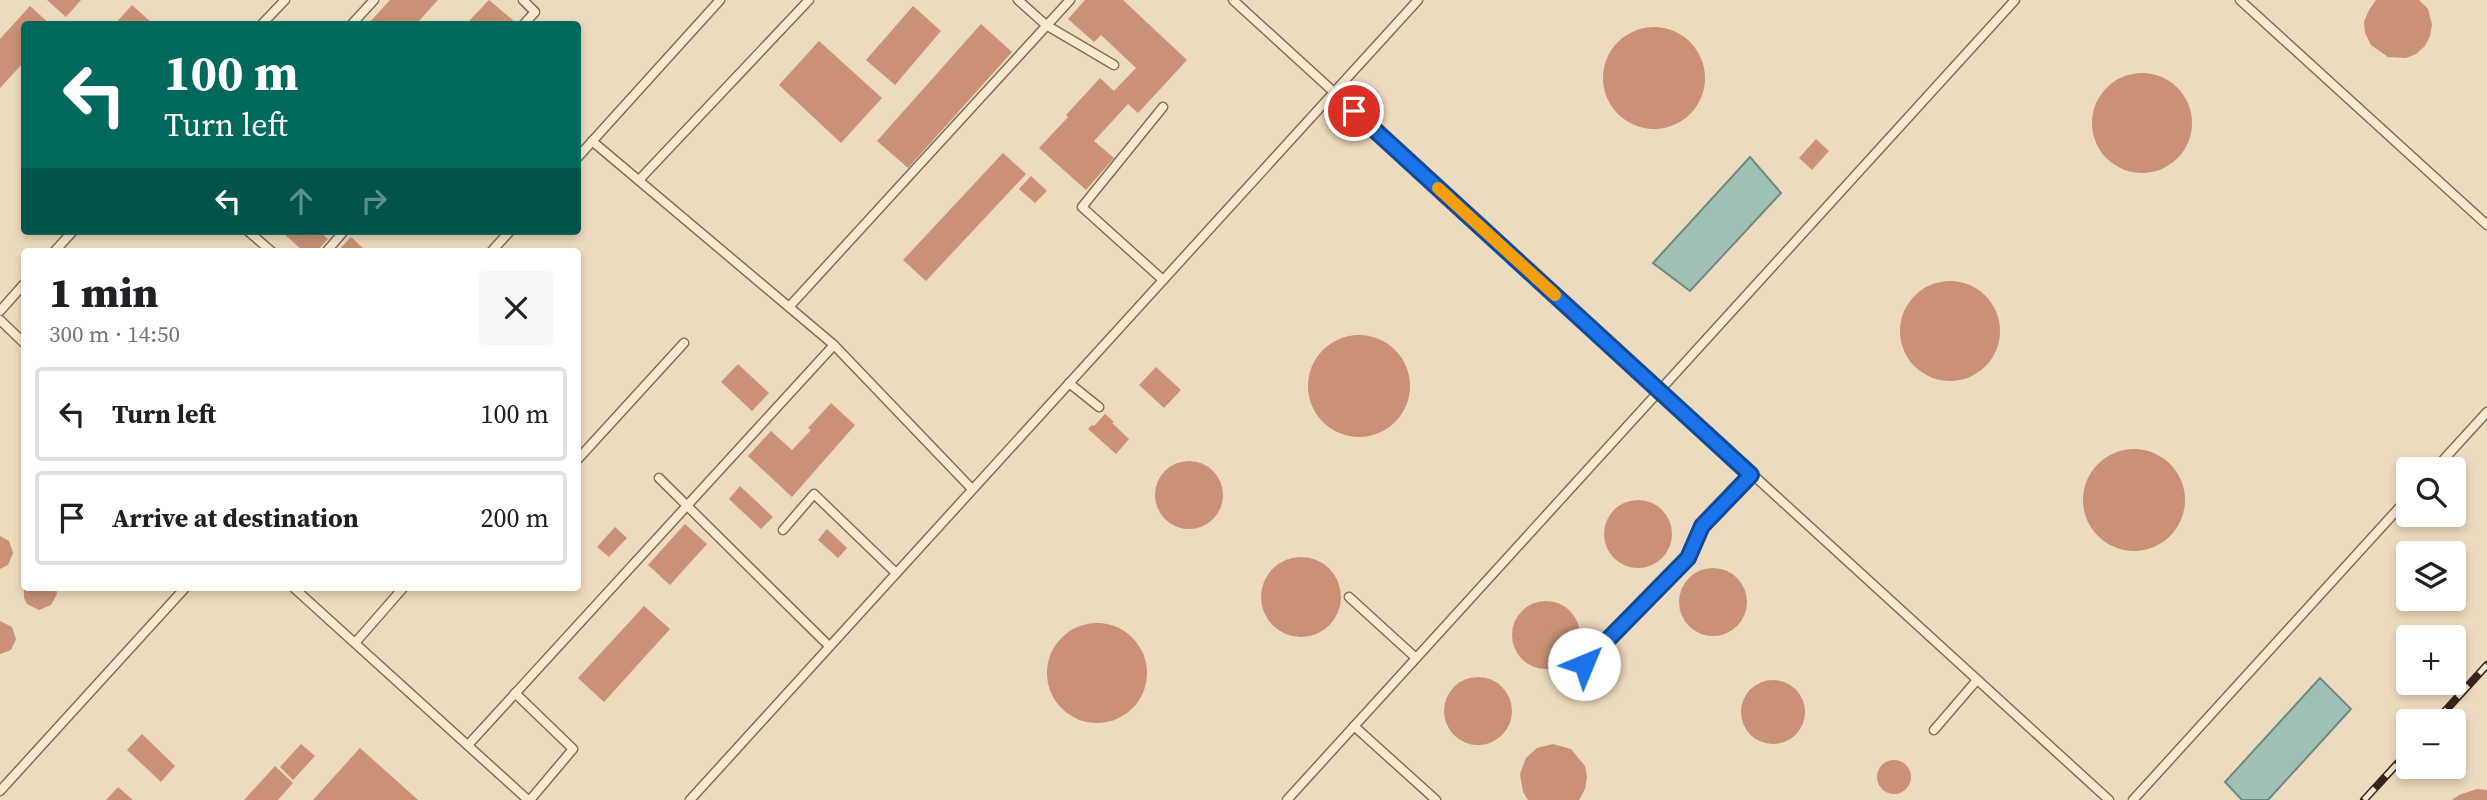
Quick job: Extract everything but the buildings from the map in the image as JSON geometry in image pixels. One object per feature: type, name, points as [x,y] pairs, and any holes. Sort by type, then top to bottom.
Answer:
[{"type":"lane","points":[[265,21],[285,0]]},
{"type":"lane","points":[[355,21],[374,0]]},
{"type":"lane","points":[[523,0],[536,12],[527,21]]},
{"type":"lane","points":[[581,154],[720,0]]},
{"type":"lane","points":[[639,180],[809,0]]},
{"type":"lane","points":[[1018,0],[1046,25],[1114,65]]},
{"type":"lane","points":[[789,307],[1070,0]]},
{"type":"lane","points":[[1233,0],[2109,800]]},
{"type":"lane","points":[[690,800],[1418,0]]},
{"type":"lane","points":[[1287,800],[2015,0]]},
{"type":"lane","points":[[2240,0],[2487,225]]},
{"type":"lane","points":[[1163,107],[1082,207],[1163,280]]},
{"type":"lane","points":[[592,141],[834,345],[972,489]]},
{"type":"lane","points":[[58,248],[69,235]]},
{"type":"lane","points":[[253,235],[267,248]]},
{"type":"lane","points":[[495,248],[506,235]]},
{"type":"lane","points":[[0,311],[21,287]]},
{"type":"lane","points":[[0,320],[21,340]]},
{"type":"lane","points":[[581,455],[684,343]]},
{"type":"lane","points":[[468,745],[834,345]]},
{"type":"lane","points":[[1069,383],[1099,407]]},
{"type":"lane","points":[[2446,457],[2487,412]]},
{"type":"lane","points":[[1584,664],[1688,558],[1702,526],[1751,475]]},
{"type":"lane","points":[[659,478],[829,646]]},
{"type":"lane","points":[[783,530],[814,494],[896,573]]},
{"type":"lane","points":[[2133,800],[2396,511]]},
{"type":"lane","points":[[0,791],[183,591]]},
{"type":"lane","points":[[297,591],[529,800],[573,749],[515,693]]},
{"type":"lane","points":[[355,643],[400,591]]},
{"type":"lane","points":[[1349,597],[1416,658]]},
{"type":"lane","points":[[1934,730],[1977,680]]},
{"type":"lane","points":[[1354,726],[1436,800]]},
{"type":"shaded area","points":[[1750,157],[1781,193],[1690,291],[1653,263]]},
{"type":"shaded area","points":[[2320,678],[2351,709],[2268,800],[2242,800],[2225,782]]},
{"type":"railway","points":[[2447,709],[2487,665]]},
{"type":"railway","points":[[2364,800],[2396,765]]},
{"type":"slow traffic","points":[[1438,188],[1555,295]]},
{"type":"route","points":[[1354,111],[1751,475],[1702,526],[1688,558],[1584,664]]}]
